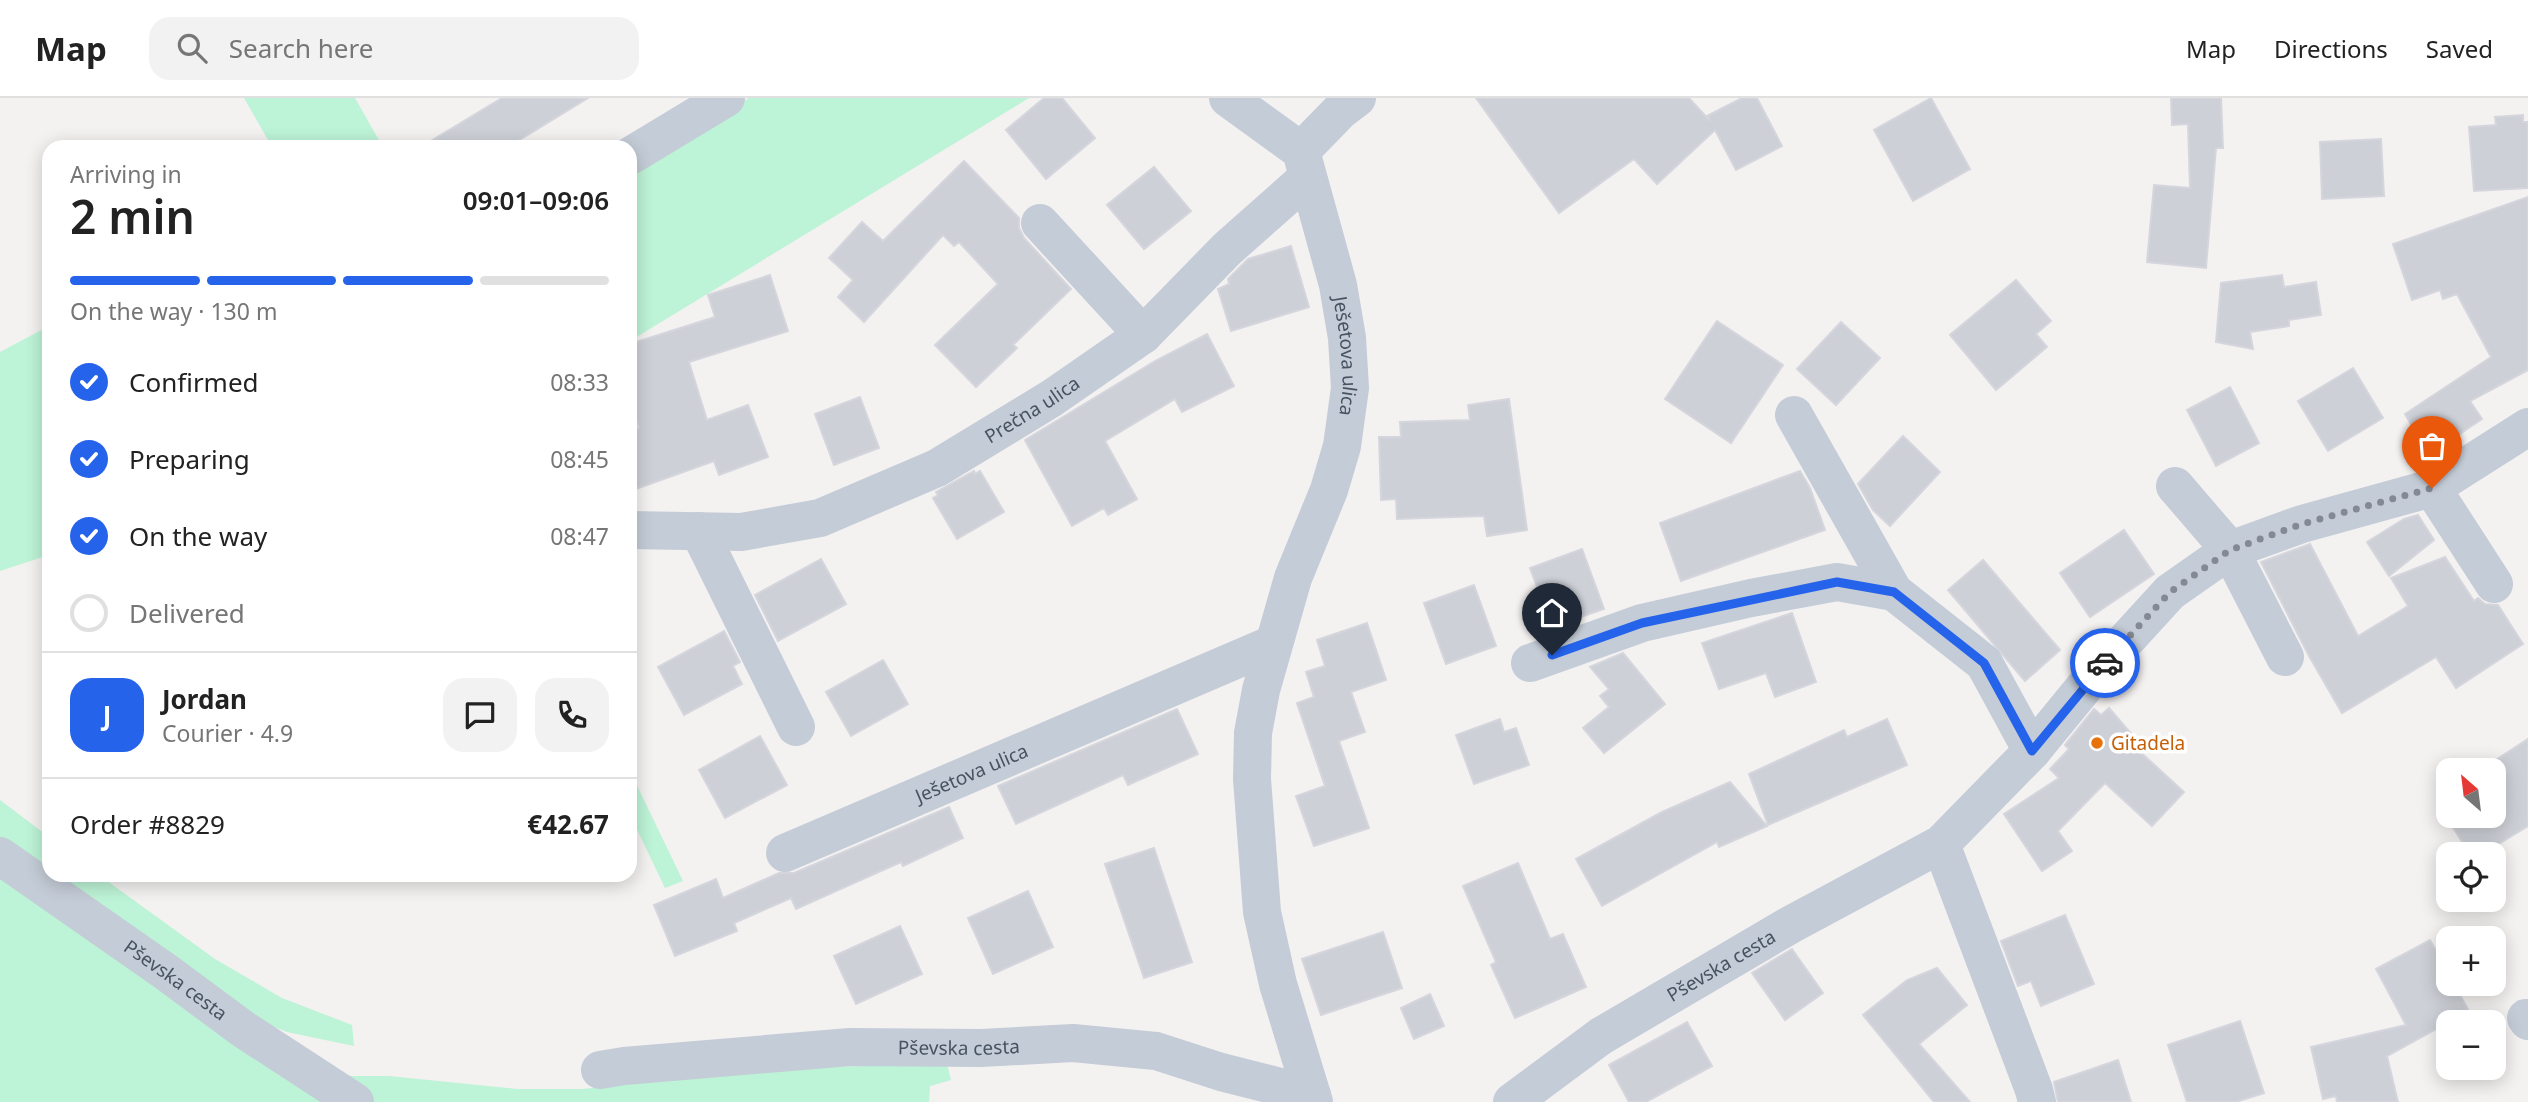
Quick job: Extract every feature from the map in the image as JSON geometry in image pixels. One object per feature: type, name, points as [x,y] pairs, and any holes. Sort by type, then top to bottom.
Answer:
[{"type":"street","points":[[637,152],[726,98]]},
{"type":"street","points":[[1228,98],[1304,165]]},
{"type":"street","name":"Prečna ulica","points":[[637,530],[741,532],[820,518],[937,468],[1052,398],[1143,335],[1304,165],[1340,111],[1357,98]]},
{"type":"street","name":"Ješetova ulica","points":[[1304,165],[1338,285],[1347,338],[1350,388],[1342,446],[1329,490],[1293,578],[1273,644],[1253,733],[1252,779],[1261,900],[1278,984],[1313,1099]]},
{"type":"street","points":[[1040,223],[1143,335]]},
{"type":"street","points":[[1794,415],[1894,592],[1984,663],[2032,751]]},
{"type":"street","name":"Pševska cesta","points":[[1512,1102],[1601,1036],[1790,925],[1941,844],[2032,751],[2095,674],[2170,592],[2230,550],[2302,524],[2432,488],[2528,427]]},
{"type":"street","points":[[2175,486],[2230,550],[2285,657]]},
{"type":"street","points":[[2432,488],[2494,584]]},
{"type":"street","points":[[699,531],[796,727]]},
{"type":"street","points":[[1530,663],[1642,623],[1751,598],[1837,582],[1894,592]]},
{"type":"street","name":"Ješetova ulica","points":[[785,853],[1273,644]]},
{"type":"street","points":[[1941,844],[2037,1102]]},
{"type":"street","name":"Pševska cesta","points":[[0,856],[243,1029],[355,1102]]},
{"type":"street","name":"Pševska cesta","points":[[600,1070],[850,1047],[981,1048],[1073,1043],[1156,1051],[1313,1099]]},
{"type":"green space","points":[[244,98],[355,98],[379,140],[268,140]]},
{"type":"green space","points":[[749,98],[1029,98],[637,337],[637,163]]},
{"type":"green space","points":[[42,330],[42,557],[0,571],[0,352]]},
{"type":"green space","points":[[637,786],[683,881],[665,888],[637,830]]},
{"type":"green space","points":[[0,800],[42,832],[42,869],[0,838]]},
{"type":"green space","points":[[0,877],[317,1076],[389,1076],[517,1089],[582,1089],[783,1068],[947,1064],[951,1080],[930,1086],[929,1102],[0,1102]]},
{"type":"green space","points":[[61,882],[109,882],[215,959],[282,998],[352,1025],[354,1046],[287,1032],[254,1019]]},
{"type":"building","points":[[502,98],[588,98],[519,140],[433,140]]},
{"type":"building","points":[[1044,98],[1062,98],[1095,138],[1046,179],[1006,130]]},
{"type":"building","points":[[1476,98],[1689,98],[1710,121],[1707,116],[1742,98],[1757,98],[1782,146],[1736,170],[1715,130],[1657,184],[1634,159],[1559,213]]},
{"type":"building","points":[[1931,98],[1970,169],[1913,201],[1874,130]]},
{"type":"building","points":[[2171,98],[2221,98],[2223,148],[2216,148],[2206,268],[2147,262],[2154,185],[2190,188],[2188,124],[2172,125]]},
{"type":"building","points":[[2523,115],[2523,122],[2528,122],[2528,188],[2474,191],[2469,127],[2496,125],[2495,117]]},
{"type":"building","points":[[2381,139],[2384,196],[2322,199],[2320,142]]},
{"type":"building","points":[[964,161],[1019,218],[1019,228],[1024,238],[1071,289],[1013,345],[1017,348],[976,387],[935,345],[998,284],[959,242],[954,246],[943,235],[864,322],[838,297],[853,280],[829,258],[862,222],[883,241]]},
{"type":"building","points":[[1154,167],[1191,211],[1144,249],[1107,205]]},
{"type":"building","points":[[2528,197],[2528,370],[2470,401],[2482,419],[2446,443],[2432,422],[2415,431],[2405,414],[2491,357],[2457,294],[2443,299],[2440,290],[2412,300],[2393,244]]},
{"type":"building","points":[[1291,246],[1309,307],[1231,331],[1218,289],[1229,284],[1228,279],[1248,259]]},
{"type":"building","points":[[770,275],[788,331],[689,362],[707,420],[748,405],[768,457],[719,475],[714,461],[637,488],[637,342],[715,317],[708,295]]},
{"type":"building","points":[[2282,275],[2284,287],[2316,282],[2321,315],[2289,320],[2289,326],[2250,332],[2253,349],[2216,342],[2221,283]]},
{"type":"building","points":[[2016,280],[2051,321],[2036,334],[2047,347],[1996,390],[1950,335]]},
{"type":"building","points":[[1717,321],[1783,365],[1731,443],[1665,399]]},
{"type":"building","points":[[1841,322],[1880,358],[1836,405],[1797,369]]},
{"type":"building","points":[[1207,334],[1234,386],[1182,412],[1175,399],[1105,441],[1137,499],[1108,515],[1104,508],[1072,526],[1025,440],[1155,361]]},
{"type":"building","points":[[2353,368],[2383,418],[2328,451],[2298,401]]},
{"type":"building","points":[[2230,387],[2259,443],[2216,466],[2187,410]]},
{"type":"building","points":[[860,397],[879,448],[834,465],[815,414]]},
{"type":"building","points":[[1509,399],[1527,530],[1487,536],[1484,516],[1397,519],[1396,499],[1381,500],[1379,437],[1401,437],[1400,422],[1470,420],[1468,405]]},
{"type":"building","points":[[1903,436],[1940,472],[1890,526],[1873,510],[1858,484]]},
{"type":"building","points":[[974,471],[975,474],[980,471],[1004,512],[957,539],[933,498],[938,495],[936,492]]},
{"type":"building","points":[[1800,471],[1810,488],[1825,530],[1681,581],[1660,523]]},
{"type":"building","points":[[2418,515],[2434,540],[2389,576],[2367,542],[2404,519]]},
{"type":"building","points":[[2124,530],[2154,574],[2090,617],[2060,573]]},
{"type":"building","points":[[2310,544],[2358,636],[2408,606],[2391,578],[2445,557],[2474,601],[2478,598],[2485,604],[2498,605],[2523,644],[2456,688],[2436,657],[2342,713],[2309,656],[2261,562]]},
{"type":"building","points":[[1582,549],[1604,609],[1552,627],[1530,568]]},
{"type":"building","points":[[821,559],[846,604],[778,641],[755,595]]},
{"type":"building","points":[[1983,560],[2060,650],[2025,681],[1948,590]]},
{"type":"building","points":[[1474,585],[1496,646],[1446,664],[1424,603]]},
{"type":"building","points":[[1792,613],[1816,682],[1775,697],[1766,673],[1719,689],[1702,643]]},
{"type":"building","points":[[1367,623],[1386,680],[1351,692],[1365,732],[1339,741],[1369,828],[1314,846],[1296,796],[1325,786],[1297,703],[1314,697],[1306,672],[1325,666],[1317,640]]},
{"type":"building","points":[[724,631],[740,662],[733,666],[742,684],[684,715],[658,667]]},
{"type":"building","points":[[1623,653],[1665,704],[1604,753],[1583,728],[1609,707],[1600,696],[1609,689],[1590,667]]},
{"type":"building","points":[[883,660],[908,704],[851,736],[826,692]]},
{"type":"building","points":[[2109,708],[2141,745],[2137,749],[2184,792],[2152,826],[2105,783],[2058,831],[2072,851],[2042,871],[2004,814],[2059,778],[2050,769],[2069,749],[2065,745],[2094,709],[2101,715]]},
{"type":"building","points":[[1177,709],[1198,754],[1128,785],[1123,775],[1016,824],[998,786]]},
{"type":"building","points":[[1500,719],[1504,732],[1516,728],[1529,765],[1474,784],[1456,735]]},
{"type":"building","points":[[1887,719],[1907,765],[1768,825],[1749,774],[1844,730],[1847,737]]},
{"type":"building","points":[[760,736],[787,785],[725,818],[699,770]]},
{"type":"building","points":[[2528,739],[2528,826],[2502,842],[2462,842],[2453,828],[2506,828],[2506,758],[2499,758]]},
{"type":"building","points":[[1730,782],[1767,826],[1719,847],[1717,842],[1602,906],[1576,859],[1662,812]]},
{"type":"building","points":[[949,807],[963,838],[903,866],[901,862],[796,909],[791,898],[734,923],[737,931],[675,956],[654,905],[716,879],[723,898],[779,873],[794,873]]},
{"type":"building","points":[[1154,848],[1192,962],[1144,978],[1105,864]]},
{"type":"building","points":[[1518,863],[1550,939],[1563,934],[1586,987],[1515,1018],[1491,965],[1496,962],[1463,886]]},
{"type":"building","points":[[1028,891],[1053,947],[993,974],[968,918]]},
{"type":"building","points":[[2065,915],[2094,984],[2041,1006],[2031,981],[2018,986],[2001,941]]},
{"type":"building","points":[[900,926],[922,974],[856,1004],[834,956]]},
{"type":"building","points":[[1383,932],[1402,988],[1321,1015],[1302,959]]},
{"type":"building","points":[[2430,940],[2436,951],[2436,996],[2461,996],[2468,1010],[2436,1010],[2436,1029],[2387,1056],[2398,1102],[2337,1102],[2336,1096],[2323,1099],[2311,1047],[2406,1025],[2376,969]]},
{"type":"building","points":[[1792,949],[1823,993],[1785,1020],[1752,973]]},
{"type":"building","points":[[1937,968],[1967,1005],[1919,1044],[1970,1102],[1934,1102],[1863,1015],[1907,980]]},
{"type":"building","points":[[1430,994],[1444,1026],[1414,1039],[1401,1008]]},
{"type":"building","points":[[2240,1021],[2264,1093],[2236,1102],[2187,1102],[2168,1045]]},
{"type":"building","points":[[1687,1022],[1712,1066],[1646,1102],[1629,1102],[1609,1065]]},
{"type":"building","points":[[2118,1060],[2131,1102],[2058,1102],[2054,1082]]},
{"type":"way so far","points":[[2105,663],[2170,592],[2230,550],[2302,524],[2432,488]]},
{"type":"place","name":"Gitadela","points":[[2097,743]]},
{"type":"route","points":[[1552,655],[1642,623],[1837,582],[1894,592],[1984,663],[2032,751],[2105,663]]}]
